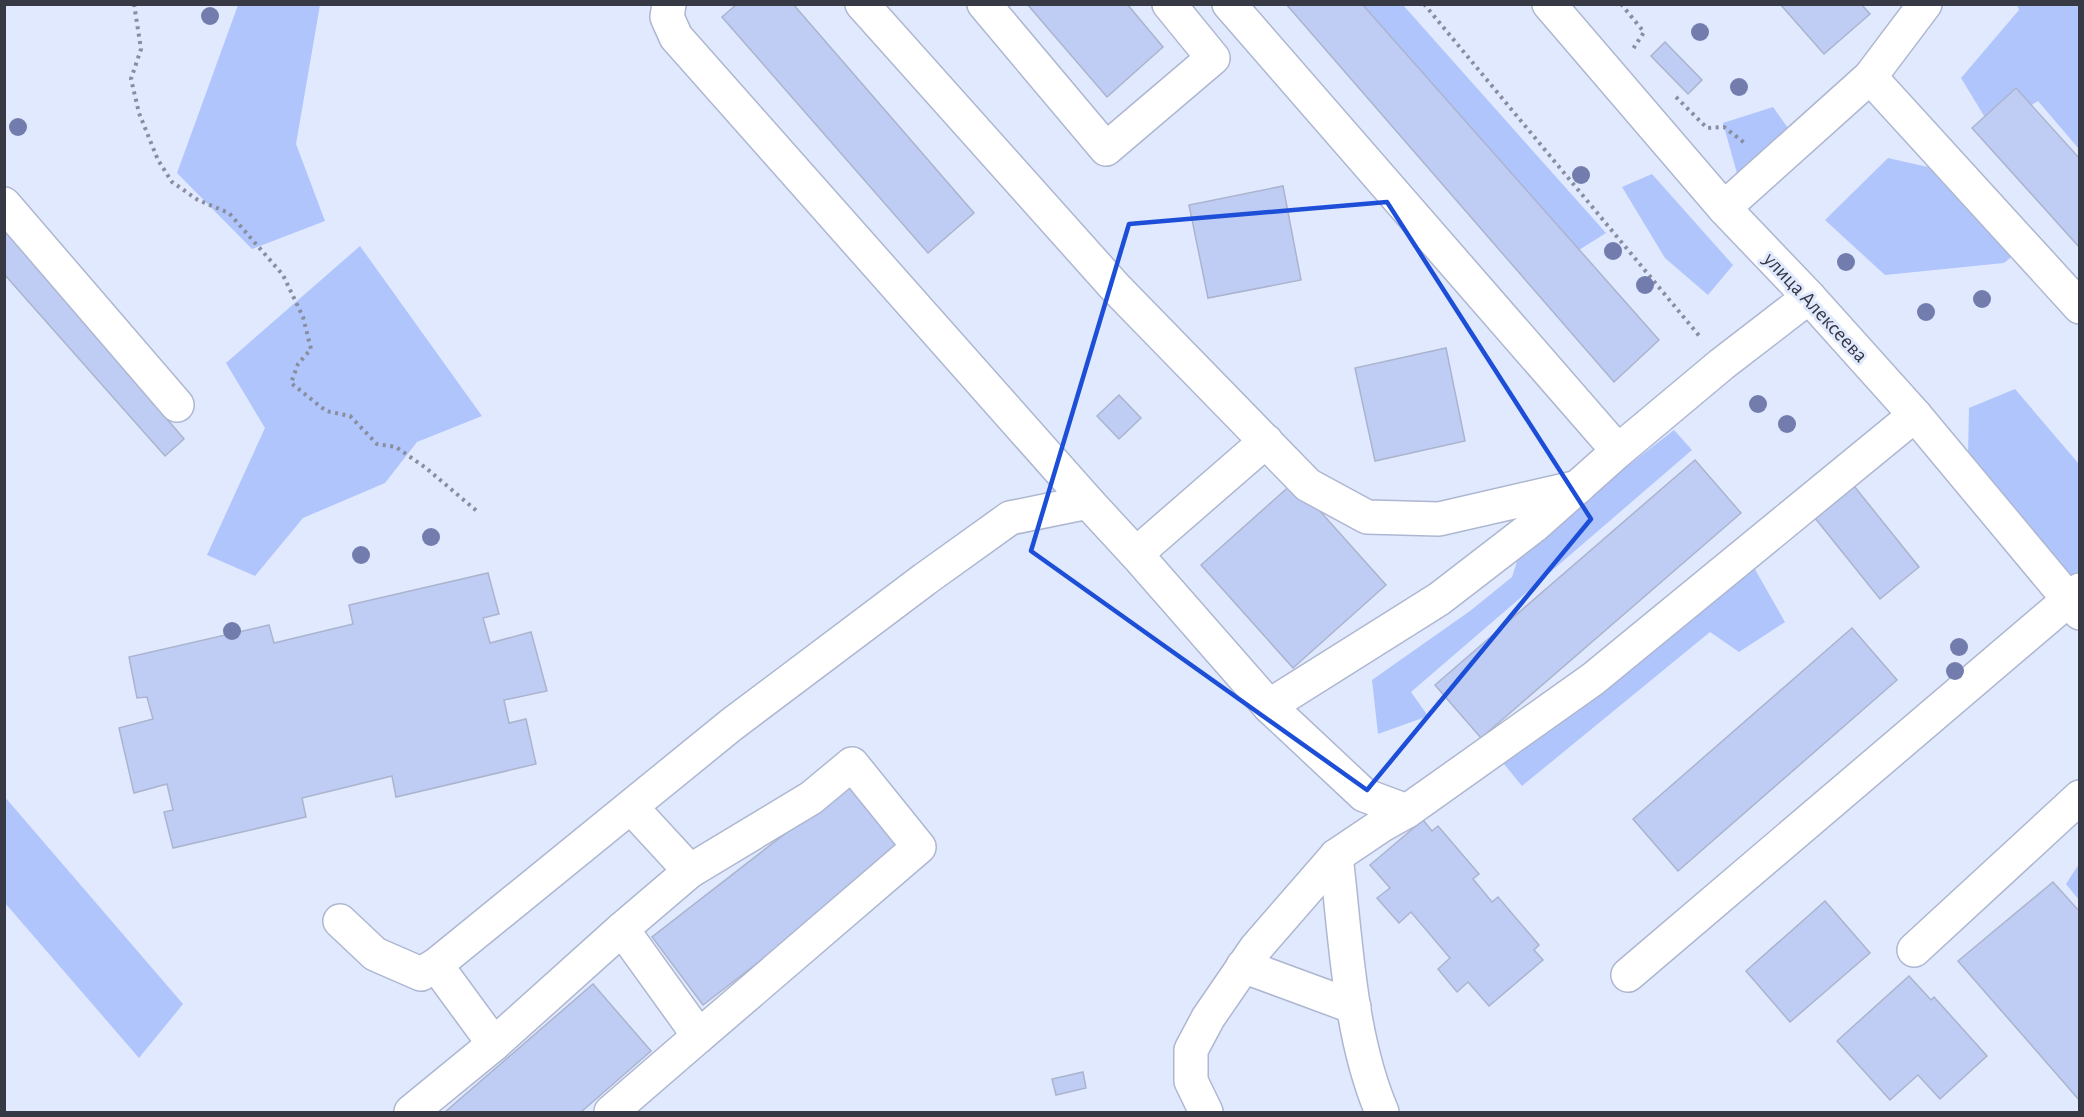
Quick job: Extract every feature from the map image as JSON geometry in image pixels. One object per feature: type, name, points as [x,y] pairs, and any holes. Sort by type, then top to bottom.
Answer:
[{"type":"street","points":[[669,4],[667,16],[676,37],[1269,706],[1364,795],[1407,811]]},
{"type":"street","points":[[862,4],[1115,287],[1308,485],[1367,517],[1439,519],[1578,487]]},
{"type":"street","points":[[984,4],[1106,149],[1213,58],[1168,4]]},
{"type":"street","points":[[1229,4],[1618,451]]},
{"type":"street","name":"улица Алексеева","points":[[1549,4],[1724,208],[1809,297],[1915,415],[2076,601]]},
{"type":"street","points":[[1724,208],[1870,77],[1925,4]]},
{"type":"street","points":[[1870,77],[2079,308]]},
{"type":"street","points":[[4,204],[177,405]]},
{"type":"street","points":[[1269,706],[1439,599],[1535,525],[1722,363],[1809,297]]},
{"type":"street","points":[[1206,1113],[1191,1082],[1191,1050],[1208,1018],[1256,948],[1336,856],[1407,811],[1593,679],[1915,415]]},
{"type":"street","points":[[1136,554],[1266,441]]},
{"type":"street","points":[[340,921],[375,954],[421,974],[436,965],[731,725],[1010,518],[1088,502]]},
{"type":"street","points":[[1628,975],[2076,601]]},
{"type":"street","points":[[411,1113],[494,1044],[690,871],[811,798],[852,764],[919,847],[612,1113]]},
{"type":"street","points":[[1914,950],[2079,797]]},
{"type":"street","points":[[631,807],[690,871]]},
{"type":"street","points":[[1336,856],[1354,1007],[1371,1086],[1382,1113]]},
{"type":"street","points":[[622,929],[699,1036]]},
{"type":"street","points":[[436,965],[494,1044]]},
{"type":"street","points":[[1243,966],[1354,1007]]},
{"type":"path","points":[[134,4],[141,49],[131,78],[139,113],[158,160],[172,182],[198,200],[229,213],[283,275],[303,317],[311,349],[298,364],[291,383],[326,411],[350,416],[377,444],[396,447],[426,468],[478,512]]},
{"type":"path","points":[[1424,4],[1722,363]]},
{"type":"path","points":[[1621,4],[1644,32],[1632,49],[1640,58]]},
{"type":"path","points":[[1671,91],[1707,128],[1725,127],[1772,166]]},
{"type":"highlighted area","points":[[1387,202],[1591,519],[1367,790],[1031,551],[1129,224]]},
{"type":"shaded area","points":[[238,5],[320,5],[296,144],[325,221],[252,249],[177,173]]},
{"type":"shaded area","points":[[1362,5],[1403,5],[1606,233],[1579,250]]},
{"type":"shaded area","points":[[2017,5],[2079,5],[2079,149],[2038,101],[1992,129],[1961,78],[2019,10]]},
{"type":"shaded area","points":[[1773,107],[1788,128],[1738,177],[1723,123]]},
{"type":"shaded area","points":[[1888,158],[1950,172],[2019,251],[2004,263],[1885,275],[1825,220]]},
{"type":"shaded area","points":[[1652,174],[1733,265],[1708,295],[1665,258],[1622,187]]},
{"type":"shaded area","points":[[360,246],[482,416],[417,442],[385,483],[303,518],[255,576],[207,555],[265,428],[226,363]]},
{"type":"shaded area","points":[[2015,389],[2079,464],[2079,573],[2056,580],[1968,453],[1969,408]]},
{"type":"shaded area","points":[[1674,430],[1692,450],[1411,692],[1428,716],[1378,734],[1372,680],[1470,611],[1512,577],[1521,549]]},
{"type":"shaded area","points":[[1744,550],[1785,622],[1739,652],[1710,632],[1522,786],[1499,758]]},
{"type":"shaded area","points":[[4,796],[183,1004],[139,1058],[5,903]]},
{"type":"shaded area","points":[[2079,864],[2079,900],[2066,884]]},
{"type":"building","points":[[737,4],[793,4],[974,213],[928,253],[722,17]]},
{"type":"building","points":[[1027,4],[1127,4],[1163,47],[1107,97]]},
{"type":"building","points":[[1286,4],[1362,4],[1659,340],[1614,382]]},
{"type":"building","points":[[1780,4],[1861,4],[1870,14],[1824,54]]},
{"type":"building","points":[[1665,42],[1702,80],[1688,94],[1651,56]]},
{"type":"building","points":[[2016,88],[2080,159],[2080,248],[1972,128]]},
{"type":"building","points":[[1283,186],[1301,280],[1208,298],[1189,205]]},
{"type":"building","points":[[4,227],[184,439],[165,456],[4,274]]},
{"type":"building","points":[[1446,348],[1465,441],[1375,461],[1355,368]]},
{"type":"building","points":[[1119,395],[1141,418],[1119,439],[1097,416]]},
{"type":"building","points":[[1695,460],[1741,513],[1481,738],[1435,685]]},
{"type":"building","points":[[1850,481],[1919,567],[1880,599],[1811,513]]},
{"type":"building","points":[[1294,482],[1386,585],[1293,668],[1201,565]]},
{"type":"building","points":[[488,573],[499,614],[483,618],[490,643],[531,632],[547,691],[504,700],[509,723],[526,719],[536,764],[396,797],[392,776],[302,798],[306,817],[173,848],[164,812],[173,810],[167,784],[134,793],[119,728],[153,719],[147,697],[137,698],[129,657],[269,625],[274,643],[353,624],[349,605]]},
{"type":"building","points":[[1852,628],[1897,680],[1678,871],[1633,819]]},
{"type":"building","points":[[858,777],[910,845],[703,1005],[652,937]]},
{"type":"building","points":[[1423,820],[1432,831],[1438,826],[1479,874],[1473,879],[1492,902],[1498,897],[1539,945],[1534,950],[1543,960],[1489,1006],[1468,982],[1457,992],[1438,969],[1450,958],[1411,912],[1399,923],[1377,898],[1390,888],[1370,865]]},
{"type":"building","points":[[2053,882],[2080,912],[2080,1101],[1958,961]]},
{"type":"building","points":[[1825,901],[1870,953],[1790,1022],[1746,971]]},
{"type":"building","points":[[1909,976],[1931,1000],[1934,997],[1987,1056],[1940,1099],[1918,1075],[1890,1100],[1837,1041]]},
{"type":"building","points":[[593,984],[651,1051],[581,1112],[445,1112]]},
{"type":"building","points":[[1083,1072],[1086,1088],[1056,1095],[1052,1079]]}]
